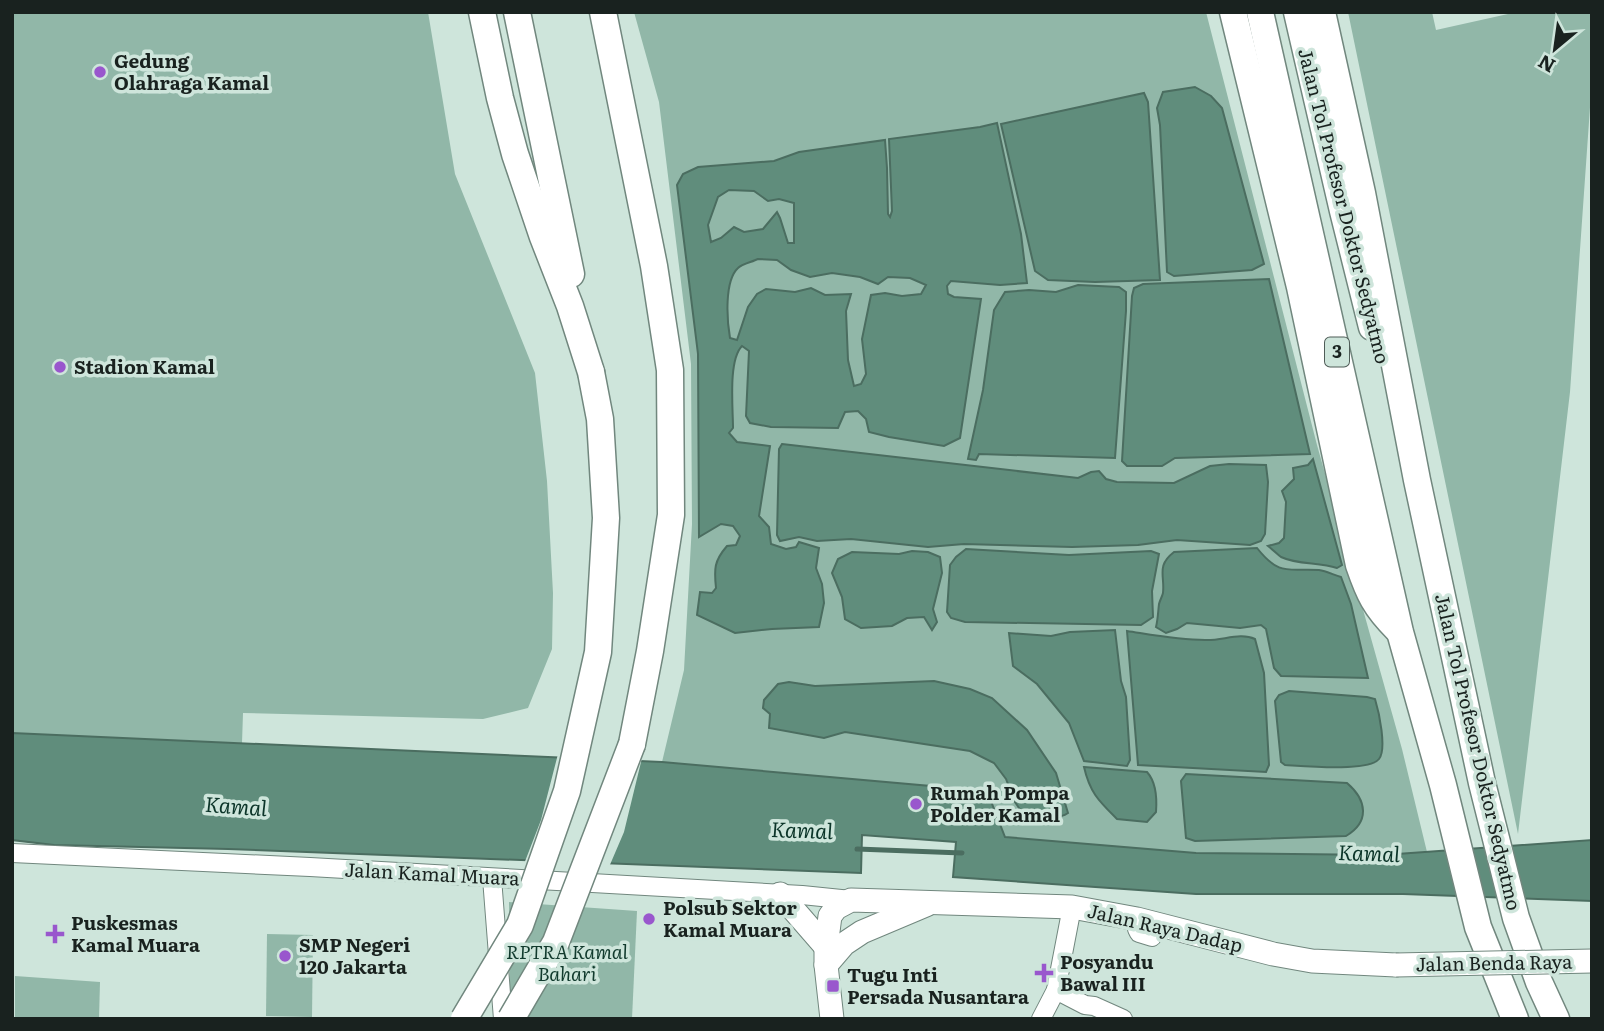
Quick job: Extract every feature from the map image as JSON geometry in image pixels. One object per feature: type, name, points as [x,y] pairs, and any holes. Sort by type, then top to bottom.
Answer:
[{"type":"highway","points":[[482,12],[514,154],[542,237],[570,306],[591,372]]},
{"type":"highway","points":[[464,1019],[520,925],[567,791],[598,652],[606,518],[600,419],[517,12]]},
{"type":"highway","points":[[510,1019],[556,942],[632,744],[650,651],[671,515],[670,370],[654,266],[603,12]]},
{"type":"highway","name":"Jalan Tol Profesor Doktor Sedyatmo","points":[[1233,12],[1300,287],[1359,565],[1369,595],[1400,632]]},
{"type":"highway","name":"Jalan Tol Profesor Doktor Sedyatmo","points":[[1260,12],[1400,632],[1443,785],[1478,927],[1516,1019]]},
{"type":"highway","name":"Jalan Tol Profesor Doktor Sedyatmo","points":[[1297,12],[1359,278],[1417,480]]},
{"type":"highway","name":"Jalan Tol Profesor Doktor Sedyatmo","points":[[1322,12],[1362,193],[1417,480],[1482,783],[1516,918],[1539,982],[1556,1019]]},
{"type":"main road","points":[[780,894],[826,956]]},
{"type":"main road","points":[[832,1019],[826,956],[830,916],[836,908],[851,900]]},
{"type":"main road","name":"Jalan Raya Dadap","points":[[851,900],[1072,907],[1137,919],[1273,954],[1312,961],[1396,965]]},
{"type":"main road","name":"Jalan Raya Dadap","points":[[826,956],[862,932],[932,902]]},
{"type":"main road","name":"Jalan Benda Raya","points":[[1396,965],[1592,961]]},
{"type":"street","name":"Jalan Kamal Muara","points":[[12,853],[851,900]]},
{"type":"street","points":[[492,878],[503,1019]]},
{"type":"street","points":[[1041,1019],[1058,983],[1072,907]]},
{"type":"street","points":[[1137,919],[1139,933],[1152,937]]},
{"type":"street","points":[[1058,983],[1083,1012],[1094,1006],[1123,1019]]},
{"type":"green space","points":[[12,12],[428,12],[455,174],[535,373],[547,481],[553,593],[552,649],[528,708],[483,719],[243,713],[242,743],[12,733]]},
{"type":"green space","points":[[634,12],[1206,12],[1317,445],[1402,749],[1427,852],[1383,855],[1196,853],[1005,837],[987,791],[662,762],[684,670],[692,524],[691,364],[659,102]]},
{"type":"green space","points":[[1348,12],[1432,12],[1436,30],[1517,12],[1592,12],[1592,79],[1570,392],[1518,834]]},
{"type":"green space","name":"RPTRA Kamal Bahari","points":[[509,902],[637,911],[632,1019],[510,1019]]},
{"type":"green space","points":[[267,934],[313,935],[312,1017],[266,1016]]},
{"type":"green space","points":[[15,976],[100,982],[99,1019],[15,1019]]},
{"type":"water","points":[[1195,87],[1211,96],[1222,108],[1264,264],[1252,270],[1174,276],[1167,272],[1157,108],[1163,92]]},
{"type":"water","points":[[1144,93],[1148,102],[1160,280],[1048,280],[1035,271],[1001,124]]},
{"type":"water","points":[[997,123],[1021,234],[1027,283],[1000,285],[951,281],[947,286],[948,294],[954,297],[981,299],[960,438],[944,446],[869,432],[866,419],[858,411],[845,412],[838,428],[771,427],[750,423],[746,416],[749,351],[742,346],[733,373],[733,428],[729,433],[737,442],[770,446],[759,516],[769,527],[771,544],[786,549],[796,547],[799,542],[819,548],[816,568],[822,584],[824,603],[819,627],[735,633],[697,615],[700,592],[712,593],[716,588],[717,561],[727,546],[736,545],[740,536],[733,526],[721,524],[699,537],[698,354],[677,185],[683,174],[698,167],[774,161],[799,152],[885,140],[890,217],[889,139]],"holes":[[[729,190],[754,191],[768,201],[779,199],[794,203],[794,243],[788,243],[777,212],[763,229],[744,232],[734,227],[721,238],[711,242],[708,225],[718,197]],[[758,259],[777,260],[791,270],[810,277],[832,273],[860,277],[878,284],[888,277],[910,278],[926,285],[921,294],[871,295],[862,339],[866,374],[861,384],[854,386],[848,360],[846,311],[851,294],[825,295],[811,288],[795,292],[766,289],[757,294],[748,307],[737,340],[730,338],[730,282],[738,268]]]},
{"type":"water","points":[[1269,279],[1310,454],[1175,458],[1162,466],[1127,466],[1122,461],[1134,288],[1143,284]]},
{"type":"water","points":[[1078,285],[1119,287],[1126,292],[1115,458],[979,454],[976,460],[968,459],[983,390],[994,310],[1005,292],[1056,292]]},
{"type":"water","points":[[782,444],[1078,478],[1099,471],[1106,479],[1117,482],[1174,483],[1210,466],[1266,465],[1268,482],[1265,534],[1261,541],[1250,545],[1177,540],[1138,545],[1072,547],[964,544],[928,547],[851,539],[817,541],[799,537],[780,541],[777,535],[779,449]]},
{"type":"water","points":[[1313,459],[1342,565],[1337,568],[1288,560],[1268,546],[1279,543],[1284,538],[1286,502],[1282,491],[1294,479],[1293,468],[1308,465]]},
{"type":"water","points":[[1257,548],[1279,567],[1319,570],[1341,577],[1351,604],[1368,678],[1281,676],[1274,668],[1266,629],[1261,625],[1240,628],[1187,623],[1166,633],[1156,627],[1163,593],[1163,566],[1174,552]]},
{"type":"water","points":[[966,549],[1069,555],[1151,551],[1159,554],[1152,591],[1153,617],[1141,625],[965,622],[951,618],[947,612],[950,565]]},
{"type":"water","points":[[852,552],[899,554],[928,552],[940,557],[942,573],[933,609],[937,622],[932,630],[924,617],[907,618],[892,626],[861,628],[845,619],[842,597],[832,573],[838,559]]},
{"type":"water","points":[[1115,630],[1121,681],[1126,697],[1130,760],[1127,766],[1084,761],[1069,723],[1037,684],[1013,666],[1009,633],[1051,636],[1070,632]]},
{"type":"water","points":[[1127,631],[1195,640],[1243,636],[1255,639],[1264,673],[1269,765],[1266,772],[1138,765]]},
{"type":"water","points":[[934,681],[970,689],[992,698],[1027,730],[1056,773],[1068,813],[1051,817],[1021,811],[1006,779],[994,763],[970,751],[845,732],[824,738],[769,728],[770,714],[763,708],[764,700],[778,684],[789,682],[815,686]]},
{"type":"water","points":[[1289,691],[1375,699],[1382,739],[1379,759],[1363,766],[1350,767],[1285,765],[1281,762],[1275,701],[1279,695]]},
{"type":"water","points":[[12,733],[662,762],[987,791],[1005,837],[1196,853],[1383,855],[1592,840],[1592,901],[1403,894],[1196,894],[953,877],[956,842],[862,835],[861,873],[54,845],[12,840]]},
{"type":"water","points":[[1084,767],[1147,772],[1155,791],[1156,812],[1147,822],[1117,819],[1096,796]]},
{"type":"water","points":[[1186,774],[1347,783],[1359,796],[1362,818],[1346,836],[1195,841],[1186,838],[1181,781]]},
{"type":"pier","points":[[558,754],[642,758],[624,832],[609,867],[524,864],[541,820]]},
{"type":"waterway","name":"Kamal","points":[[857,849],[962,853]]},
{"type":"place","name":"Gedung Olahraga Kamal","points":[[100,72]]},
{"type":"place","name":"Stadion Kamal","points":[[60,367]]},
{"type":"place","name":"Rumah Pompa Polder Kamal","points":[[916,804]]},
{"type":"place","name":"Polsub Sektor Kamal Muara","points":[[649,919]]},
{"type":"place","name":"Puskesmas Kamal Muara","points":[[55,934]]},
{"type":"place","name":"SMP Negeri 120 Jakarta","points":[[285,956]]},
{"type":"place","name":"Posyandu Bawal III","points":[[1044,973]]},
{"type":"place","name":"Tugu Inti Persada Nusantara","points":[[833,986]]}]
